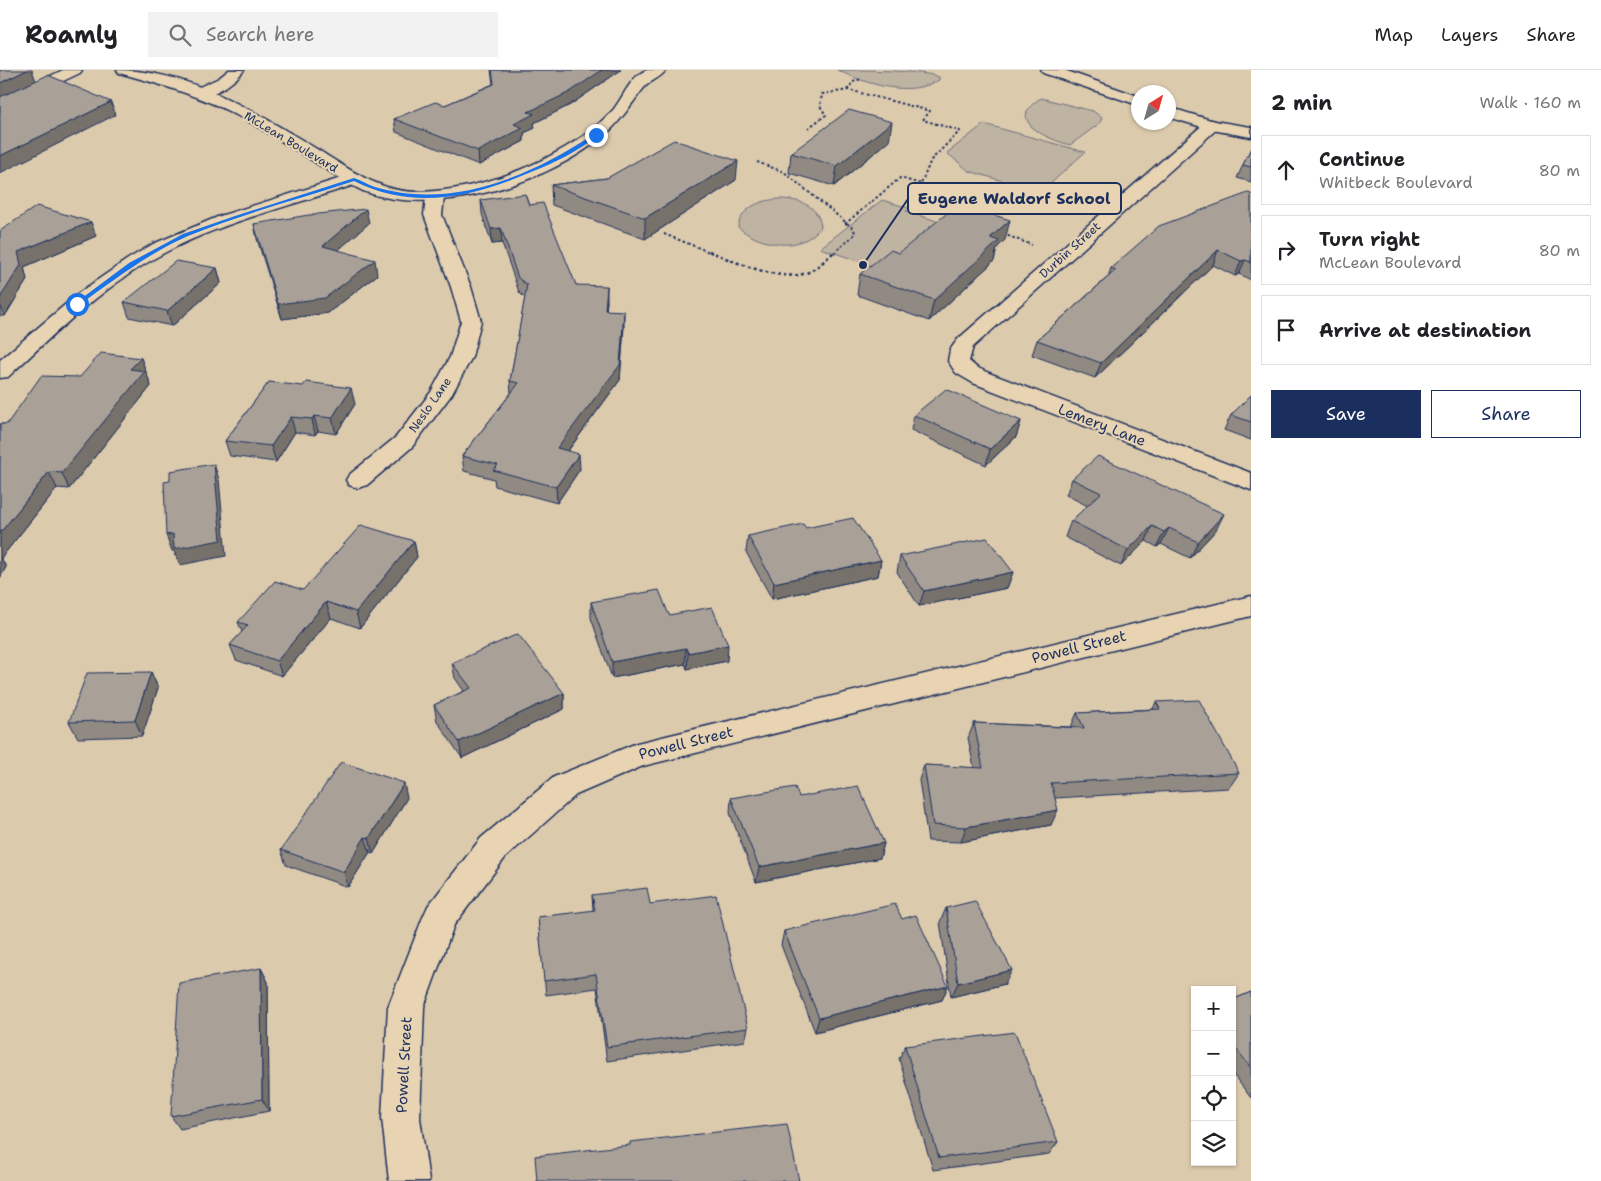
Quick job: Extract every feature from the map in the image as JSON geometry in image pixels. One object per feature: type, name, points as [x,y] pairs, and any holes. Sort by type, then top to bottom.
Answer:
[{"type":"street","points":[[0,106],[75,70]]},
{"type":"street","name":"McLean Boulevard","points":[[124,70],[198,93],[252,118],[354,179],[373,188],[393,193],[435,197],[472,192],[495,185],[541,166],[575,149],[596,135],[619,113],[637,85],[648,75],[658,70]]},
{"type":"street","points":[[198,93],[220,84],[237,70]]},
{"type":"street","points":[[1048,70],[1131,98]]},
{"type":"street","points":[[1176,114],[1212,125],[1251,132]]},
{"type":"street","name":"Durbin Street","points":[[958,360],[959,352],[965,344],[1212,125]]},
{"type":"street","points":[[0,372],[77,304],[131,265],[185,236],[354,179]]},
{"type":"street","name":"Neslo Lane","points":[[358,480],[404,442],[441,394],[461,357],[471,321],[461,287],[433,215],[435,197]]},
{"type":"street","name":"Lemery Lane","points":[[958,360],[960,366],[981,378],[1251,482]]},
{"type":"street","name":"Powell Street","points":[[409,1181],[401,1118],[406,1007],[440,916],[493,848],[565,786],[636,755],[1251,606]]},
{"type":"path","points":[[847,90],[853,82],[861,79]]},
{"type":"path","points":[[808,128],[826,115],[820,106],[822,94],[847,90],[927,110],[930,112],[923,120],[959,130],[928,163],[924,170],[921,184]]},
{"type":"path","points":[[664,234],[765,270],[788,276],[809,271],[853,236],[854,229],[845,224],[784,172],[757,162]]},
{"type":"path","points":[[845,224],[900,178],[921,184],[929,192],[975,210]]},
{"type":"path","points":[[1002,234],[1065,255]]},
{"type":"shaded area","points":[[837,70],[920,73],[939,77],[939,80],[914,88],[888,87],[861,80]]},
{"type":"shaded area","points":[[1041,98],[1093,111],[1102,118],[1099,124],[1070,145],[1041,134],[1028,121],[1026,114],[1030,106]]},
{"type":"shaded area","points":[[984,124],[1085,152],[1046,188],[1016,185],[969,171],[947,153]]},
{"type":"shaded area","points":[[782,199],[801,202],[812,208],[821,226],[813,235],[803,241],[781,244],[757,239],[738,227],[744,214],[754,205],[768,200]]},
{"type":"shaded area","points":[[882,200],[909,208],[906,211],[943,223],[879,268],[820,248]]},
{"type":"building","points":[[0,70],[27,70],[0,83]]},
{"type":"building","points":[[492,70],[602,70],[570,92],[528,112],[534,114],[514,124],[523,128],[478,151],[394,119],[435,102],[445,105],[494,84]]},
{"type":"building","points":[[48,75],[111,102],[0,156],[0,97]]},
{"type":"building","points":[[849,110],[892,122],[837,166],[791,153]]},
{"type":"building","points":[[674,140],[738,161],[645,218],[551,185],[607,178]]},
{"type":"building","points":[[1251,148],[1251,167],[1243,165]]},
{"type":"building","points":[[1248,193],[1251,194],[1251,262],[1241,261],[1218,250],[1101,363],[1037,340],[1116,270],[1111,268],[1159,226]]},
{"type":"building","points":[[525,194],[529,205],[543,203],[576,285],[607,286],[605,310],[624,311],[620,365],[557,448],[579,454],[556,487],[493,470],[498,465],[462,456],[519,383],[510,381],[527,285],[518,278],[501,228],[491,229],[481,200]]},
{"type":"building","points":[[958,204],[1010,220],[990,238],[999,241],[934,300],[860,274],[890,250],[899,253]]},
{"type":"building","points":[[37,206],[91,222],[18,252],[21,265],[0,298],[0,231]]},
{"type":"building","points":[[366,209],[323,246],[375,260],[325,298],[278,304],[254,224],[309,215]]},
{"type":"building","points":[[176,261],[217,268],[167,311],[124,302]]},
{"type":"building","points":[[101,353],[141,358],[130,369],[145,371],[62,473],[49,472],[0,533],[0,424],[7,424],[41,376],[80,377]]},
{"type":"building","points":[[269,382],[303,386],[306,382],[351,388],[332,418],[314,416],[312,419],[291,417],[271,446],[225,441]]},
{"type":"building","points":[[946,389],[1021,421],[990,449],[914,415]]},
{"type":"building","points":[[1251,395],[1251,422],[1231,415]]},
{"type":"building","points":[[1098,456],[1224,514],[1198,542],[1169,528],[1164,532],[1152,526],[1128,550],[1071,521],[1101,493],[1072,479]]},
{"type":"building","points":[[214,464],[221,540],[174,549],[173,534],[166,535],[164,482],[170,481],[170,471]]},
{"type":"building","points":[[853,518],[881,560],[774,583],[748,536],[803,524],[806,528]]},
{"type":"building","points":[[361,525],[414,541],[356,612],[326,602],[277,661],[230,645],[248,625],[238,622],[275,581],[303,590]]},
{"type":"building","points":[[987,538],[1013,572],[924,591],[900,556]]},
{"type":"building","points":[[659,590],[669,615],[712,607],[728,645],[688,653],[686,648],[612,662],[591,602]]},
{"type":"building","points":[[518,634],[564,693],[459,742],[434,705],[471,688],[452,663]]},
{"type":"building","points":[[151,672],[135,720],[69,722],[87,673]]},
{"type":"building","points":[[1199,700],[1239,773],[1051,783],[1058,810],[966,827],[933,825],[924,765],[983,768],[974,723],[1084,728],[1077,713],[1160,709],[1156,702]]},
{"type":"building","points":[[341,762],[404,783],[369,838],[365,837],[344,872],[281,850]]},
{"type":"building","points":[[858,786],[884,843],[759,867],[731,798],[795,787],[799,797]]},
{"type":"building","points":[[647,888],[650,904],[716,895],[748,1028],[607,1047],[596,974],[544,981],[538,917],[595,910],[592,895]]},
{"type":"building","points":[[975,901],[1012,970],[958,983],[946,908]]},
{"type":"building","points":[[895,904],[902,919],[916,915],[948,986],[819,1018],[784,931]]},
{"type":"building","points":[[261,968],[262,1099],[171,1116],[179,983]]},
{"type":"building","points":[[1251,992],[1251,1068],[1236,1048],[1236,998]]},
{"type":"building","points":[[1015,1032],[1058,1142],[939,1158],[905,1046]]},
{"type":"building","points":[[787,1124],[799,1181],[537,1181],[535,1156],[630,1145],[630,1142]]},
{"type":"place","name":"Eugene Waldorf School","points":[[863,265]]},
{"type":"route","points":[[77,304],[131,265],[185,236],[237,217],[354,179],[373,188],[410,195],[435,197],[472,192],[495,185],[541,166],[575,149],[596,135]]}]
